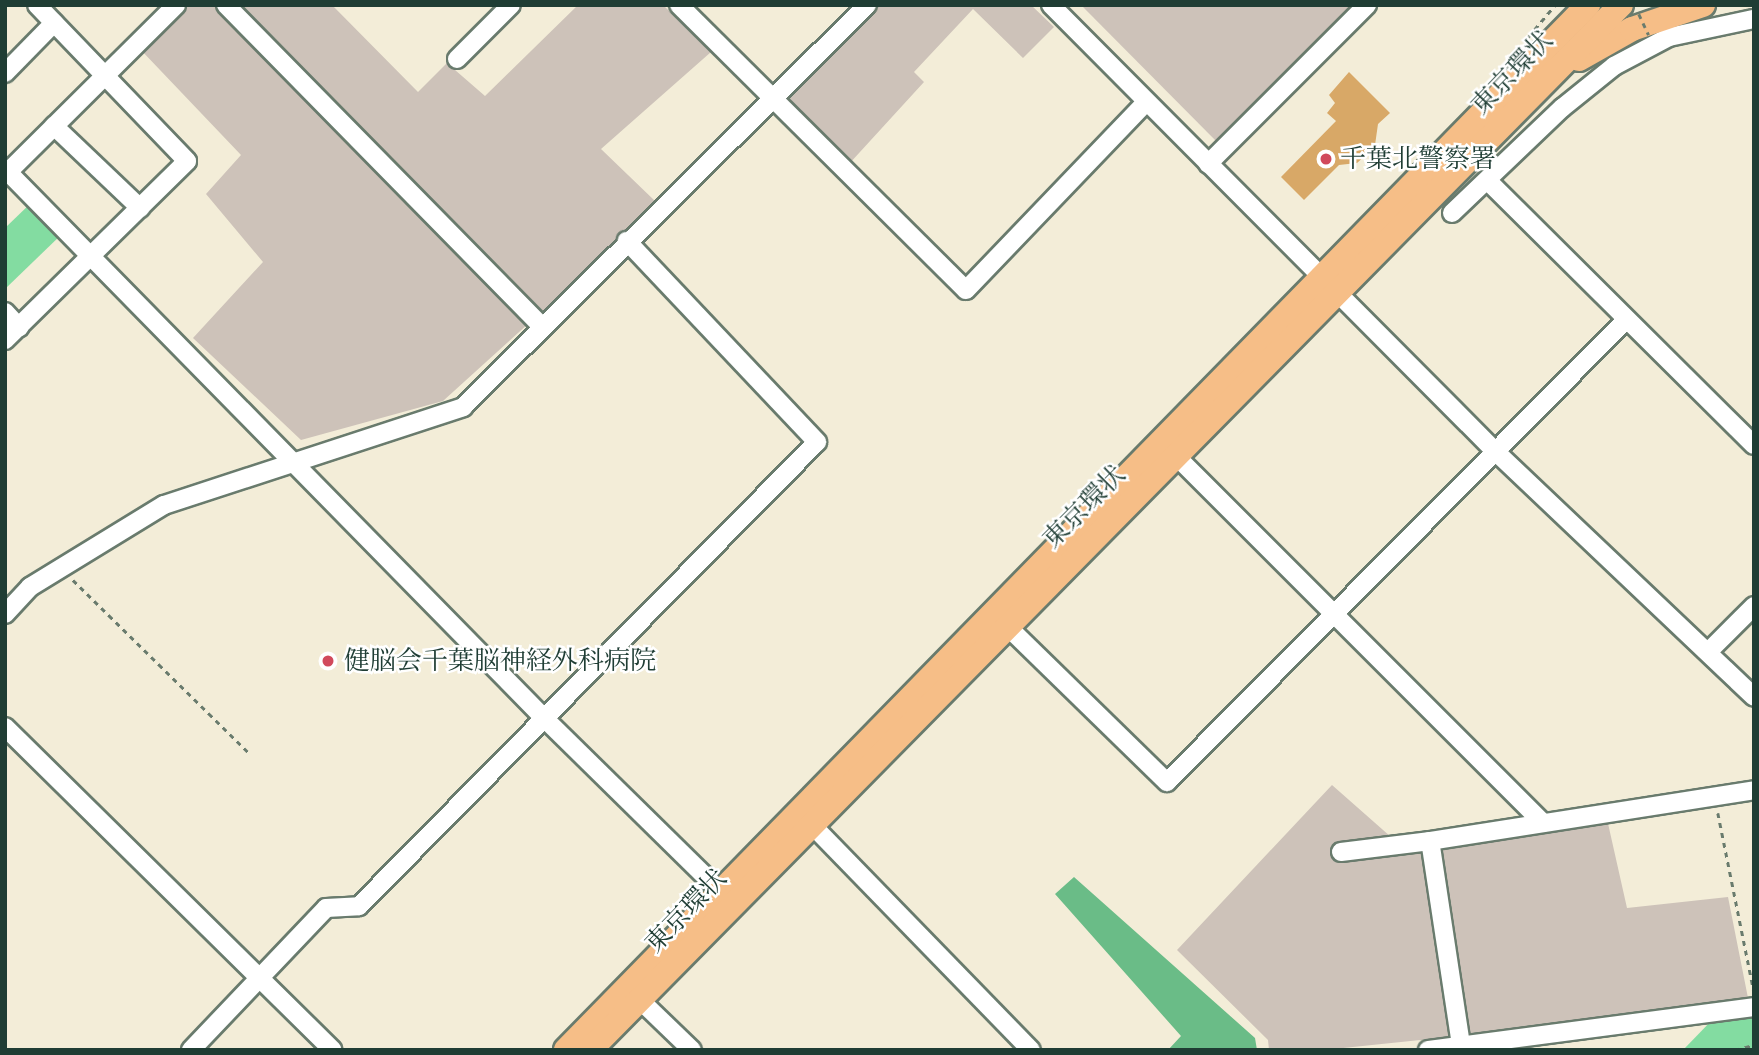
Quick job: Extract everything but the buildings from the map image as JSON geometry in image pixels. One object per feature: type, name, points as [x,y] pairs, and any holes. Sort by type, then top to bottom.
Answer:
[{"type":"highway","points":[[1525,86],[1572,5]]},
{"type":"highway","name":"東京環状","points":[[566,1050],[727,898],[1329,287],[1525,86],[1588,5]]},
{"type":"highway","points":[[1525,86],[1632,29],[1703,5]]},
{"type":"highway","name":"東京環状","points":[[1525,86],[1630,10]]},
{"type":"highway","name":"東京環状","points":[[590,1050],[640,1000],[727,898],[812,825],[1176,456],[1329,287]]},
{"type":"street","points":[[5,341],[187,161],[37,5]]},
{"type":"street","points":[[176,5],[6,173],[92,257],[545,719],[727,898]]},
{"type":"street","points":[[226,5],[542,327]]},
{"type":"street","points":[[457,59],[511,5]]},
{"type":"street","points":[[679,5],[966,290],[1146,102]]},
{"type":"street","points":[[5,614],[30,587],[164,505],[463,407],[867,5]]},
{"type":"street","points":[[1051,5],[1495,451],[1754,697]]},
{"type":"street","points":[[1208,164],[1367,5]]},
{"type":"street","points":[[1452,213],[1489,182],[1562,108],[1614,66],[1669,37],[1754,19]]},
{"type":"street","points":[[5,73],[54,23]]},
{"type":"street","points":[[54,126],[140,208]]},
{"type":"street","points":[[1489,182],[1754,444]]},
{"type":"street","points":[[191,1050],[326,908],[359,906],[817,442],[627,241]]},
{"type":"street","points":[[5,313],[19,327]]},
{"type":"street","points":[[1008,626],[1167,782],[1626,320]]},
{"type":"street","points":[[1176,456],[1544,823]]},
{"type":"street","points":[[1708,652],[1754,606]]},
{"type":"street","points":[[5,726],[333,1050]]},
{"type":"street","points":[[1341,852],[1430,841],[1754,790]]},
{"type":"street","points":[[812,825],[1031,1050]]},
{"type":"street","points":[[1430,841],[1445,1048],[1754,1007]]},
{"type":"street","points":[[640,1000],[692,1050]]},
{"type":"path","points":[[1522,44],[1555,5]]},
{"type":"path","points":[[1630,10],[1649,35]]},
{"type":"path","points":[[60,568],[249,753]]},
{"type":"path","points":[[1715,797],[1754,992]]},
{"type":"path","points":[[1735,1050],[1754,1045]]},
{"type":"shaded area","points":[[185,5],[216,5],[529,323],[443,401],[301,440],[193,338],[263,262],[206,194],[241,155],[140,49]]},
{"type":"shaded area","points":[[241,5],[332,5],[418,92],[447,63],[485,96],[578,5],[663,5],[711,52],[601,149],[655,201],[544,312]]},
{"type":"shaded area","points":[[877,5],[1031,5],[1054,27],[1023,58],[973,9],[914,72],[924,82],[849,164],[781,98]]},
{"type":"shaded area","points":[[1081,5],[1359,5],[1219,144]]},
{"type":"shaded area","points":[[1332,785],[1391,837],[1331,846],[1334,860],[1424,849],[1449,1037],[1324,1050],[1269,1050],[1268,1040],[1177,950]]},
{"type":"shaded area","points":[[1607,819],[1627,908],[1728,897],[1748,998],[1468,1034],[1438,844]]},
{"type":"green space","points":[[33,201],[63,233],[5,289],[5,228]]},
{"type":"green space","points":[[1074,877],[1255,1038],[1257,1050],[1168,1050],[1181,1036],[1055,894]]},
{"type":"green space","points":[[1754,1013],[1754,1050],[1683,1050],[1714,1018]]},
{"type":"place","name":"千葉北警察署","points":[[1326,159]]},
{"type":"place","name":"健脳会千葉脳神経外科病院","points":[[328,661]]}]
